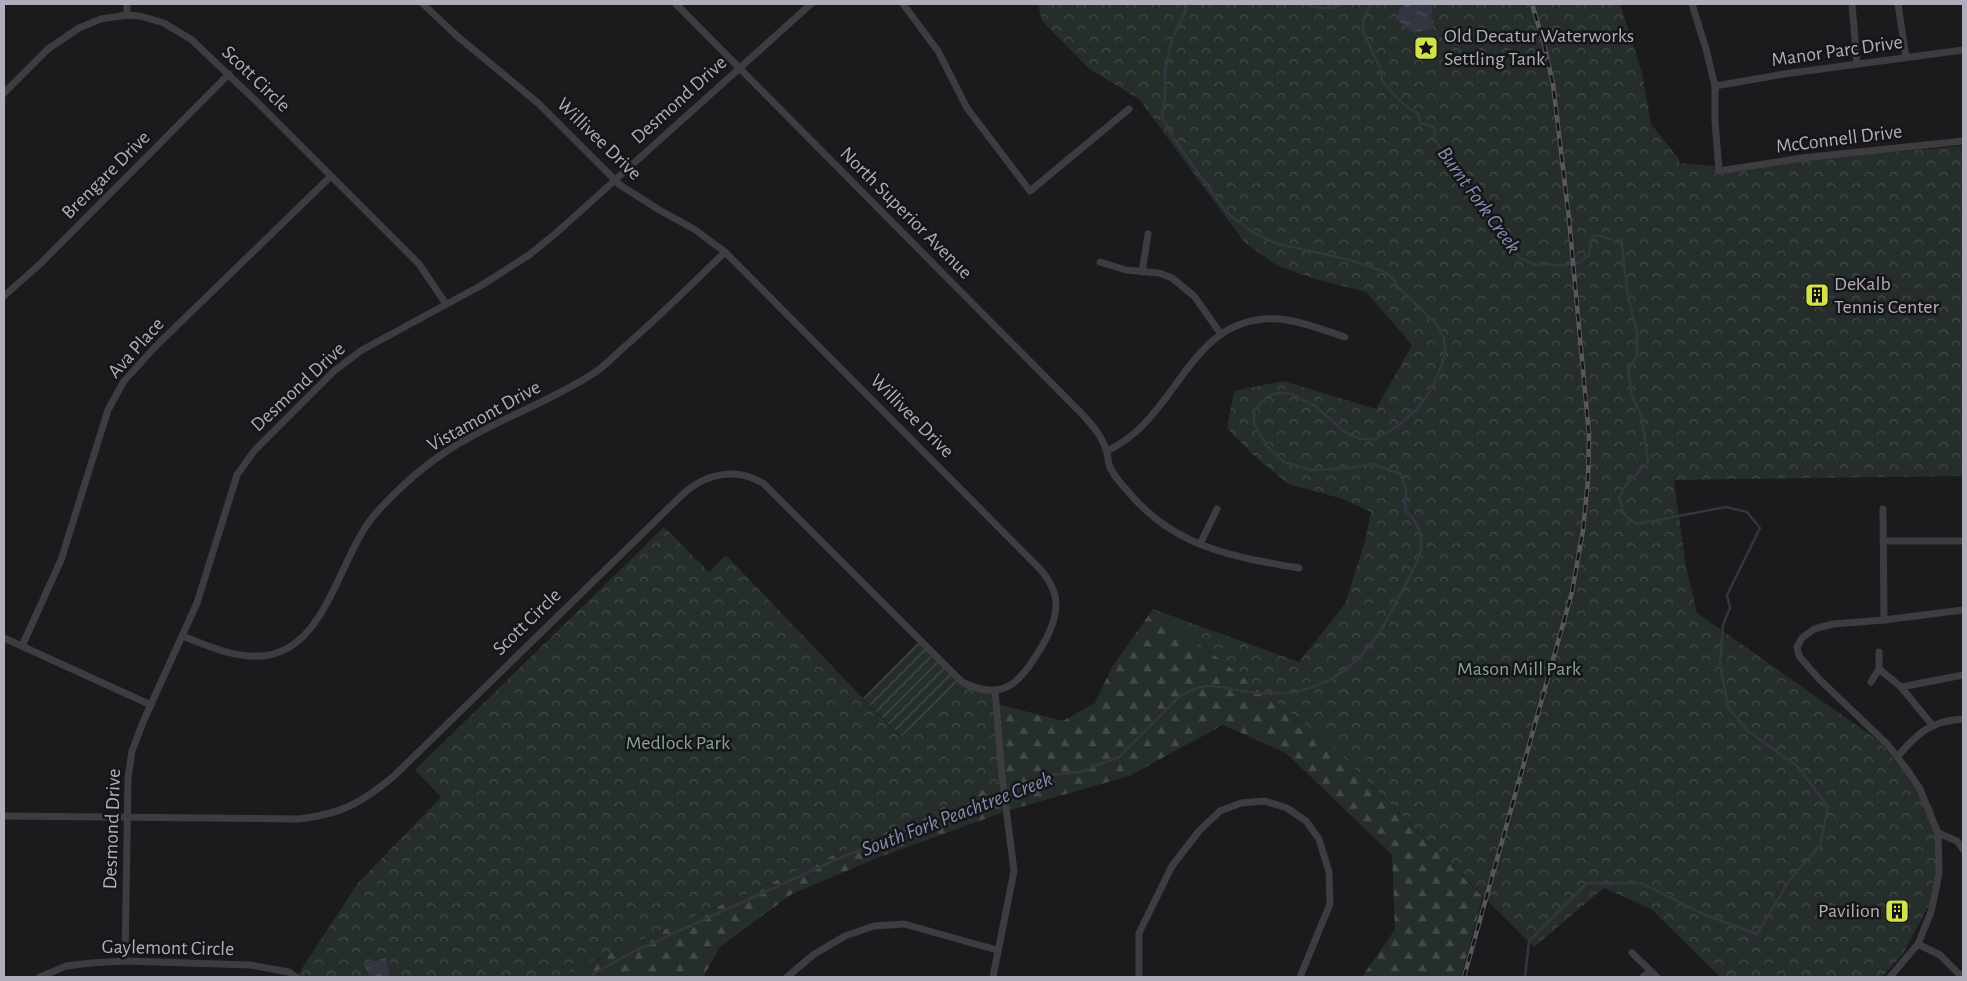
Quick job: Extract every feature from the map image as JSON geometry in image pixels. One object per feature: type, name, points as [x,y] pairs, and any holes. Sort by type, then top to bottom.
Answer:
[{"type":"street","points":[[127,4],[127,15]]},
{"type":"street","name":"Willivee Drive","points":[[423,4],[457,36],[543,108],[631,194],[694,229],[725,252],[1041,570],[1051,584],[1056,604],[1053,624],[1048,637],[1021,678],[1007,687],[995,690]]},
{"type":"street","name":"North Superior Avenue","points":[[676,4],[1083,415],[1098,433],[1107,451],[1107,458],[1112,471],[1142,506],[1168,528],[1200,544],[1239,557],[1299,568]]},
{"type":"street","name":"Desmond Drive","points":[[125,962],[129,764],[137,737],[150,705],[198,603],[237,475],[254,451],[350,358],[373,343],[501,275],[556,234],[811,4]]},
{"type":"street","points":[[903,4],[938,51],[967,108],[1030,191],[1129,109]]},
{"type":"street","points":[[1692,4],[1706,49],[1714,86]]},
{"type":"street","points":[[1852,4],[1858,64]]},
{"type":"street","points":[[1898,4],[1906,57]]},
{"type":"street","name":"Scott Circle","points":[[4,92],[48,49],[79,28],[100,20],[127,15],[151,18],[164,23],[192,40],[229,74],[419,264],[446,304]]},
{"type":"street","name":"Manor Parc Drive","points":[[1714,86],[1963,50]]},
{"type":"street","name":"Brengare Drive","points":[[4,296],[40,264],[229,74]]},
{"type":"street","name":"McConnell Drive","points":[[1714,86],[1719,171],[1802,158],[1963,141]]},
{"type":"street","name":"Ava Place","points":[[22,646],[60,560],[108,410],[124,381],[155,348],[330,177]]},
{"type":"street","points":[[1142,272],[1148,234]]},
{"type":"street","name":"Vistamont Drive","points":[[183,636],[229,654],[265,656],[287,649],[299,641],[322,612],[356,544],[375,514],[415,476],[447,451],[593,374],[634,339],[725,252]]},
{"type":"street","points":[[1100,262],[1126,270],[1166,275],[1179,282],[1200,304],[1221,334]]},
{"type":"street","points":[[1107,451],[1130,437],[1146,423],[1196,357],[1221,334],[1247,322],[1279,319],[1299,322],[1345,337]]},
{"type":"street","name":"Scott Circle","points":[[4,816],[299,818],[332,814],[358,803],[394,776],[684,493],[698,482],[720,474],[742,475],[764,484],[955,677],[972,687],[987,691],[995,690]]},
{"type":"street","points":[[1200,544],[1217,509]]},
{"type":"street","points":[[1883,509],[1884,620]]},
{"type":"street","points":[[1883,541],[1963,541]]},
{"type":"street","points":[[1890,977],[1918,944],[1931,912],[1939,874],[1938,834],[1920,789],[1897,757],[1819,679],[1798,656],[1797,648],[1802,638],[1814,629],[1833,624],[1963,610]]},
{"type":"street","points":[[4,638],[150,705]]},
{"type":"street","points":[[1871,682],[1879,669],[1879,652]]},
{"type":"street","points":[[1879,669],[1901,687],[1933,726]]},
{"type":"street","points":[[1901,687],[1963,675]]},
{"type":"street","points":[[993,977],[1014,871],[1002,776],[995,690]]},
{"type":"street","points":[[1897,757],[1917,734],[1946,720],[1963,719]]},
{"type":"street","points":[[1139,977],[1139,933],[1172,866],[1199,831],[1220,811],[1241,803],[1265,801],[1286,808],[1306,821],[1319,839],[1329,872],[1330,904],[1300,977]]},
{"type":"street","points":[[1938,834],[1957,841],[1963,849]]},
{"type":"street","points":[[787,977],[812,955],[846,936],[874,926],[904,924],[997,950]]},
{"type":"street","points":[[1918,944],[1940,955],[1962,977]]},
{"type":"street","points":[[1632,953],[1657,977]]},
{"type":"street","name":"Gaylemont Circle","points":[[40,977],[66,966],[125,962],[250,965],[289,972],[296,977]]},
{"type":"street","points":[[1643,977],[1650,971]]},
{"type":"green space","name":"Mason Mill Park","points":[[1038,4],[1620,4],[1642,73],[1651,124],[1679,159],[1679,163],[1725,167],[1963,146],[1963,476],[1674,480],[1686,566],[1697,613],[1879,741],[1933,808],[1938,861],[1928,907],[1903,954],[1882,977],[1720,977],[1651,909],[1604,888],[1534,947],[1324,738],[1153,609],[1299,662],[1345,604],[1365,541],[1371,512],[1343,499],[1288,484],[1252,454],[1227,428],[1234,391],[1283,381],[1376,409],[1412,345],[1366,292],[1315,279],[1278,266],[1245,243],[1139,99],[1088,68],[1042,21]]},
{"type":"green space","name":"Medlock Park","points":[[664,527],[709,572],[726,555],[900,737],[962,682],[995,690],[1000,782],[556,977],[298,977],[358,883],[441,797],[415,770]]},
{"type":"green space","points":[[1153,609],[1324,738],[1483,897],[1461,977],[1362,977],[1395,929],[1392,855],[1286,753],[1223,725],[1129,776],[1006,811],[998,704],[1063,721],[1095,703],[1112,667]]},
{"type":"green space","points":[[919,641],[962,682],[901,737],[863,698]]},
{"type":"green space","points":[[1000,782],[1004,812],[877,858],[792,894],[720,947],[703,977],[556,977]]},
{"type":"water","points":[[1404,4],[1431,4],[1433,11],[1430,17],[1434,21],[1431,29],[1415,33],[1402,24],[1399,21],[1398,13]]},
{"type":"water","points":[[386,958],[390,977],[369,977],[364,964]]},
{"type":"waterway","name":"South Fork Peachtree Creek","points":[[590,977],[635,951],[833,861],[921,824],[1049,775],[1080,772],[1119,757],[1179,697],[1189,691],[1205,686],[1213,686],[1269,694],[1309,688],[1327,681],[1344,671],[1359,658],[1384,625],[1416,565],[1421,548],[1420,532],[1412,517],[1405,510],[1406,490],[1400,474],[1373,464],[1348,468],[1312,470],[1284,462],[1267,446],[1254,424],[1254,411],[1267,396],[1279,393],[1292,394],[1315,406],[1345,432],[1360,439],[1375,439],[1398,426],[1425,399],[1442,364],[1445,351],[1444,338],[1438,326],[1383,271],[1346,259],[1278,244],[1254,233],[1227,213],[1174,139],[1162,117],[1165,97],[1165,71],[1172,39],[1187,4]]},
{"type":"waterway","name":"South Fork Peachtree Creek","points":[[1304,4],[1319,8],[1343,4]]},
{"type":"waterway","name":"Burnt Fork Creek","points":[[1371,4],[1363,18],[1363,32],[1381,70],[1382,81],[1402,103],[1418,114],[1420,123],[1433,127],[1435,131],[1434,138],[1469,193],[1520,258],[1536,265],[1549,264],[1560,266],[1580,262],[1589,255],[1592,238],[1596,235],[1611,239],[1622,245],[1628,296],[1637,333],[1637,356],[1628,370],[1632,396],[1642,418],[1648,462],[1625,486],[1619,498],[1625,515],[1636,524],[1726,507],[1747,512],[1760,528],[1727,595],[1730,608],[1723,625],[1720,664],[1728,707],[1748,731],[1797,766],[1828,807],[1820,846],[1791,878],[1757,934],[1703,914],[1641,883],[1587,883],[1529,941],[1525,977]]},
{"type":"railway","points":[[1464,977],[1572,592],[1583,530],[1588,480],[1589,435],[1569,219],[1553,84],[1532,4]]},
{"type":"place","name":"Old Decatur Waterworks Settling Tank","points":[[1426,48]]},
{"type":"place","name":"DeKalb Tennis Center","points":[[1817,295]]},
{"type":"place","name":"Pavilion","points":[[1897,911]]}]
